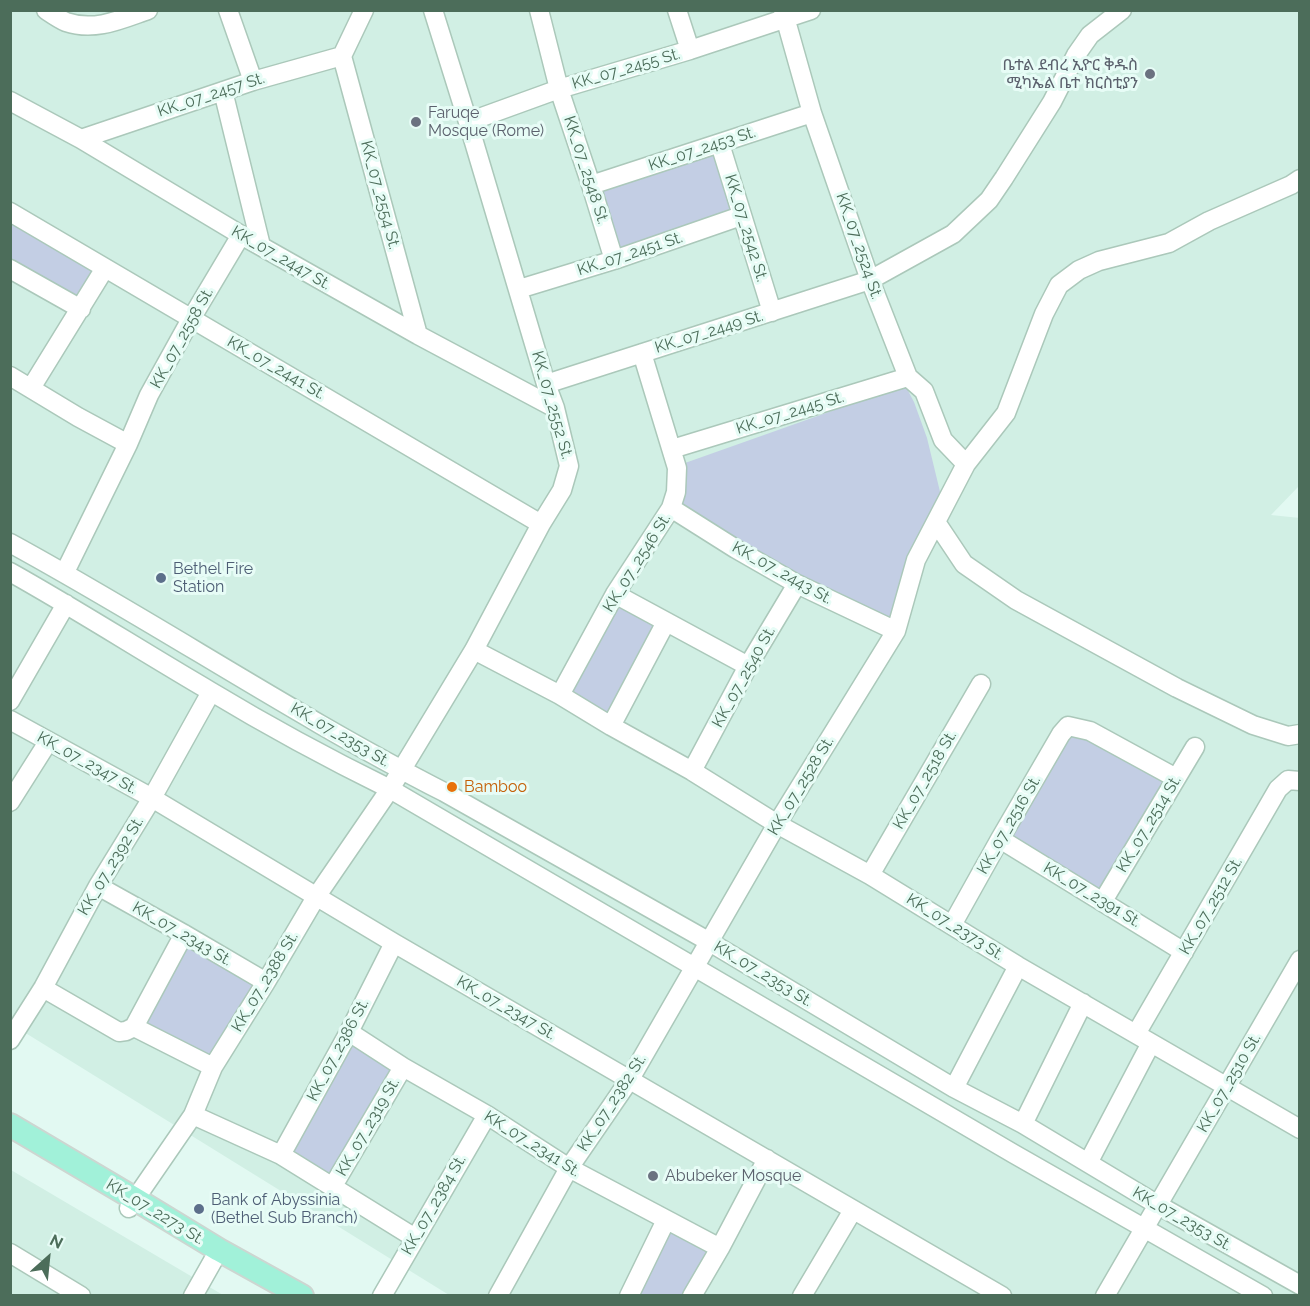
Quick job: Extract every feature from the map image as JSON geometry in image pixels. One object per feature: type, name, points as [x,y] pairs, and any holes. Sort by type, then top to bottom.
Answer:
[{"type":"main road","name":"KK_07_2273 St.","points":[[10,1125],[217,1255],[276,1296]]},
{"type":"main road","name":"KK_07_2273 St.","points":[[10,1137],[132,1203]]},
{"type":"main road","name":"KK_07_2273 St.","points":[[217,1255],[302,1296]]},
{"type":"street","points":[[46,10],[66,22],[86,26],[106,25],[148,10]]},
{"type":"street","points":[[228,10],[253,81]]},
{"type":"street","points":[[342,56],[364,10]]},
{"type":"street","name":"KK_07_2552 St.","points":[[401,770],[474,650],[541,524],[562,490],[569,466],[555,408],[434,10]]},
{"type":"street","name":"KK_07_2548 St.","points":[[539,10],[560,88],[614,260]]},
{"type":"street","points":[[677,10],[690,50]]},
{"type":"street","name":"KK_07_2455 St.","points":[[468,122],[560,88],[690,50],[784,15],[811,10]]},
{"type":"street","name":"KK_07_2449 St.","points":[[546,384],[870,280],[953,234],[988,200],[1004,178],[1052,102],[1076,55],[1090,35],[1122,10]]},
{"type":"street","name":"KK_07_2524 St.","points":[[784,15],[813,113],[870,280],[908,377],[924,391],[943,440],[966,464]]},
{"type":"street","name":"KK_07_2457 St.","points":[[81,139],[253,81],[342,56]]},
{"type":"street","name":"KK_07_2554 St.","points":[[342,56],[418,335]]},
{"type":"street","points":[[223,91],[261,246]]},
{"type":"street","name":"KK_07_2447 St.","points":[[10,101],[81,139],[241,235],[418,335],[555,408]]},
{"type":"street","name":"KK_07_2453 St.","points":[[591,184],[813,113]]},
{"type":"street","name":"KK_07_2542 St.","points":[[720,144],[772,312]]},
{"type":"street","name":"KK_07_2528 St.","points":[[708,941],[777,824],[896,632],[916,560],[966,464],[1006,413],[1044,315],[1059,285],[1079,270],[1099,261],[1169,243],[1209,221],[1291,185],[1299,179]]},
{"type":"street","name":"KK_07_2441 St.","points":[[10,212],[541,524]]},
{"type":"street","name":"KK_07_2451 St.","points":[[519,289],[614,260],[741,216]]},
{"type":"street","name":"KK_07_2558 St.","points":[[65,572],[150,395],[191,319],[241,235]]},
{"type":"street","points":[[31,388],[105,268]]},
{"type":"street","points":[[10,269],[81,309]]},
{"type":"street","name":"KK_07_2546 St.","points":[[560,694],[615,594],[671,508],[676,492],[677,468],[642,353]]},
{"type":"street","points":[[10,376],[128,444]]},
{"type":"street","name":"KK_07_2445 St.","points":[[672,449],[908,377]]},
{"type":"street","name":"KK_07_2443 St.","points":[[671,508],[797,584],[896,632]]},
{"type":"street","points":[[936,522],[964,564],[1016,600],[1177,688],[1253,725],[1288,736],[1299,734]]},
{"type":"street","name":"KK_07_2353 St.","points":[[10,543],[65,572],[223,668],[401,770],[708,941],[954,1088],[1023,1124],[1158,1206],[1299,1285]]},
{"type":"street","name":"KK_07_2353 St.","points":[[10,572],[211,692],[390,789],[1263,1296]]},
{"type":"street","name":"KK_07_2540 St.","points":[[692,771],[748,666],[797,584]]},
{"type":"street","points":[[615,594],[748,666]]},
{"type":"street","points":[[90,618],[104,595]]},
{"type":"street","points":[[10,702],[66,604]]},
{"type":"street","points":[[610,726],[666,621]]},
{"type":"street","name":"KK_07_2373 St.","points":[[474,650],[560,694],[610,726],[692,771],[777,824],[870,875],[1018,966],[1299,1129]]},
{"type":"street","name":"KK_07_2518 St.","points":[[870,875],[981,684]]},
{"type":"street","name":"KK_07_2392 St.","points":[[10,1040],[18,1013],[43,988],[98,886],[152,798],[211,692]]},
{"type":"street","name":"KK_07_2347 St.","points":[[10,720],[152,798],[394,944],[1002,1296]]},
{"type":"street","name":"KK_07_2516 St.","points":[[952,925],[1061,734],[1068,726],[1090,731],[1176,778]]},
{"type":"street","points":[[10,802],[48,742]]},
{"type":"street","name":"KK_07_2514 St.","points":[[1102,901],[1195,747]]},
{"type":"street","name":"KK_07_2388 St.","points":[[132,1203],[193,1115],[213,1067],[316,897],[401,770]]},
{"type":"street","name":"KK_07_2512 St.","points":[[1088,1163],[1184,952],[1278,789],[1294,780]]},
{"type":"street","name":"KK_07_2391 St.","points":[[1000,839],[1184,952]]},
{"type":"street","name":"KK_07_2343 St.","points":[[98,886],[266,982]]},
{"type":"street","points":[[43,988],[119,1032],[126,1031],[134,1027],[184,934]]},
{"type":"street","name":"KK_07_2382 St.","points":[[498,1296],[569,1168],[630,1079],[708,941]]},
{"type":"street","name":"KK_07_2386 St.","points":[[280,1155],[349,1032],[394,944]]},
{"type":"street","name":"KK_07_2510 St.","points":[[1105,1296],[1299,960]]},
{"type":"street","points":[[954,1088],[1018,966]]},
{"type":"street","points":[[1023,1124],[1083,1003]]},
{"type":"street","points":[[134,1027],[213,1067]]},
{"type":"street","name":"KK_07_2341 St.","points":[[349,1032],[403,1067],[487,1115],[569,1168],[720,1248]]},
{"type":"street","name":"KK_07_2319 St.","points":[[333,1186],[403,1067]]},
{"type":"street","points":[[193,1115],[280,1155],[415,1238]]},
{"type":"street","name":"KK_07_2384 St.","points":[[382,1296],[487,1115]]},
{"type":"street","points":[[692,1296],[767,1159]]},
{"type":"street","points":[[802,1296],[853,1210]]},
{"type":"street","points":[[629,1296],[666,1220]]},
{"type":"street","points":[[10,1253],[76,1294]]},
{"type":"street","points":[[193,1296],[217,1255]]},
{"type":"shaded area","points":[[10,11],[1299,11],[1299,486],[1271,515],[1300,518],[1299,1295],[449,1295],[11,1024]]},
{"type":"shaded area","points":[[720,144],[741,216],[614,260],[591,185]]},
{"type":"shaded area","points":[[11,212],[105,268],[81,309],[11,269]]},
{"type":"shaded area","points":[[905,385],[927,438],[943,504],[896,641],[676,520],[686,494],[685,463]]},
{"type":"shaded area","points":[[615,594],[666,622],[611,726],[560,695]]},
{"type":"shaded area","points":[[1068,726],[1176,778],[1103,901],[1000,839]]},
{"type":"shaded area","points":[[184,934],[266,982],[213,1067],[134,1027]]},
{"type":"shaded area","points":[[349,1032],[403,1067],[333,1186],[281,1155]]},
{"type":"shaded area","points":[[11,1170],[223,1295],[11,1295]]},
{"type":"shaded area","points":[[666,1220],[720,1248],[692,1295],[629,1296]]},
{"type":"place","name":"ቤተል ደብረ ኢዮር ቅዱስ ሚካኤል ቤተ ክርስቲያን","points":[[1150,74]]},
{"type":"place","name":"Faruqe Mosque (Rome)","points":[[416,122]]},
{"type":"place","name":"Bethel Fire Station","points":[[161,578]]},
{"type":"place","name":"Bamboo","points":[[452,787]]},
{"type":"place","name":"Abubeker Mosque","points":[[653,1176]]},
{"type":"place","name":"Bank of Abyssinia (Bethel Sub Branch)","points":[[199,1209]]}]
